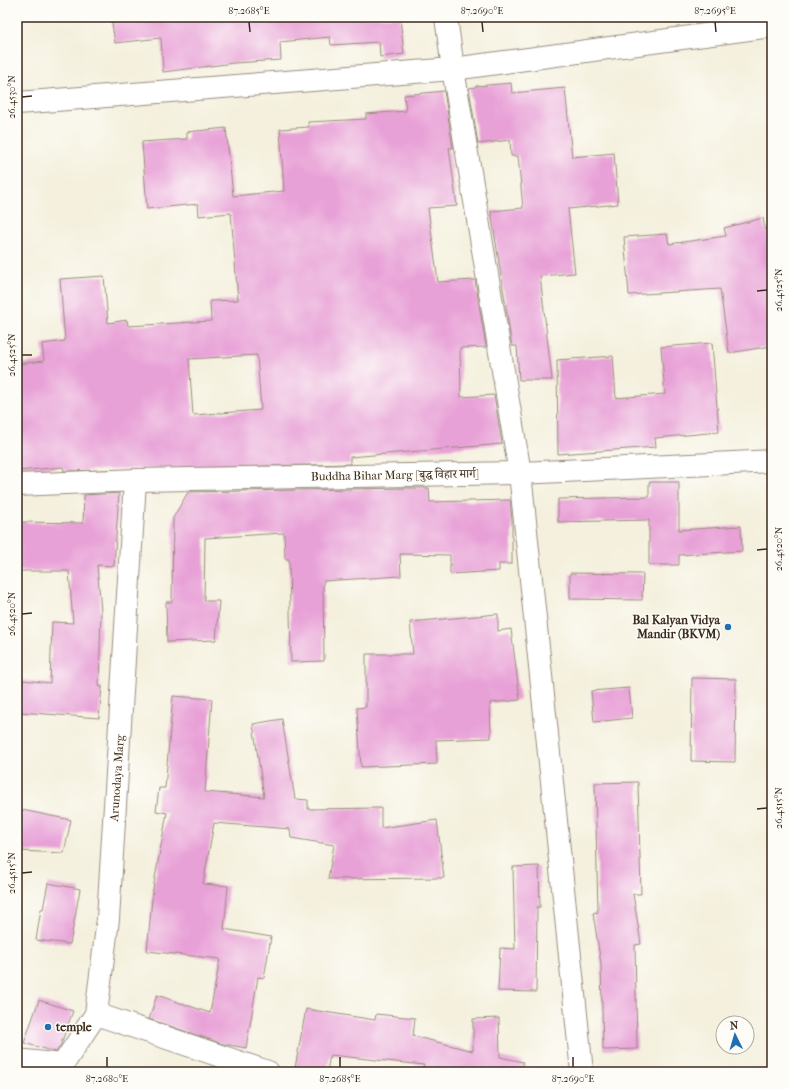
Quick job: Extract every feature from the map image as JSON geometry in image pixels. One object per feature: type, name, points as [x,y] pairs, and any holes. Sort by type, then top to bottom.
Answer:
[{"type":"street","points":[[446,17],[453,69],[520,473],[582,1072]]},
{"type":"street","points":[[17,103],[453,69],[771,26]]},
{"type":"street","name":"Buddha Bihar Marg [बुद्ध विहार मार्ग]","points":[[17,485],[520,473],[772,461]]},
{"type":"street","name":"Arunodaya Marg","points":[[60,1069],[96,1014],[108,911],[135,481]]},
{"type":"street","points":[[96,1014],[268,1072]]},
{"type":"street","points":[[17,1060],[60,1069]]},
{"type":"building","points":[[111,17],[400,17],[404,54],[380,57],[379,42],[331,45],[330,37],[280,42],[281,60],[234,63],[163,72],[161,38],[115,43]]},
{"type":"building","points":[[511,83],[512,93],[565,88],[572,157],[614,153],[618,204],[568,209],[575,273],[540,276],[552,380],[519,380],[517,346],[512,346],[491,211],[523,208],[518,156],[511,156],[510,140],[478,144],[469,88]]},
{"type":"building","points":[[444,91],[453,148],[449,148],[457,206],[428,208],[438,282],[475,280],[486,347],[460,348],[461,397],[494,395],[502,444],[350,457],[350,464],[64,471],[63,467],[17,471],[17,364],[44,361],[42,344],[65,341],[60,279],[104,276],[108,323],[127,320],[128,326],[211,321],[210,301],[238,300],[231,213],[199,216],[198,204],[147,209],[142,142],[187,139],[187,132],[226,128],[233,196],[284,191],[280,129],[309,127],[308,122],[366,119],[366,114],[406,111],[404,95]],"holes":[[[257,355],[261,410],[193,415],[189,359]]]},
{"type":"building","points":[[763,218],[765,229],[772,227],[772,346],[729,353],[720,289],[629,295],[624,237],[667,234],[669,244],[726,236],[724,228]]},
{"type":"building","points":[[712,343],[719,432],[655,438],[656,447],[558,454],[557,360],[613,356],[616,398],[665,394],[661,347]]},
{"type":"building","points":[[649,482],[679,482],[679,530],[741,526],[742,551],[679,555],[679,565],[649,565],[649,520],[558,522],[558,499],[649,497]]},
{"type":"building","points":[[429,488],[430,502],[510,500],[512,520],[512,564],[499,564],[499,571],[450,574],[450,555],[400,554],[401,576],[323,581],[324,661],[291,662],[289,559],[285,559],[284,533],[205,538],[204,601],[219,601],[216,640],[167,642],[166,602],[172,602],[173,518],[188,492]]},
{"type":"building","points":[[119,493],[114,566],[97,565],[101,611],[99,686],[102,687],[99,718],[19,712],[23,680],[50,683],[52,622],[73,623],[69,571],[17,571],[17,522],[83,523],[84,495]]},
{"type":"building","points":[[570,573],[643,574],[642,600],[570,599]]},
{"type":"building","points":[[498,614],[498,631],[511,629],[520,700],[490,703],[491,738],[436,740],[437,764],[361,767],[357,708],[366,707],[366,654],[413,654],[410,622]]},
{"type":"building","points":[[692,678],[736,679],[735,762],[691,761]]},
{"type":"building","points":[[629,688],[632,718],[594,722],[591,691]]},
{"type":"building","points":[[173,696],[212,699],[205,792],[264,797],[253,724],[282,719],[295,799],[308,800],[308,809],[381,808],[381,828],[437,820],[444,878],[328,879],[334,845],[291,838],[290,829],[214,823],[203,884],[228,886],[224,929],[271,937],[264,978],[258,977],[246,1048],[223,1044],[149,1019],[157,995],[210,1013],[220,959],[147,951],[153,889],[167,813],[156,811],[159,788],[165,788]]},
{"type":"building","points":[[638,782],[641,894],[633,894],[641,944],[635,945],[637,1049],[603,1050],[601,964],[593,913],[598,912],[595,783]]},
{"type":"building","points":[[17,809],[71,820],[64,853],[17,851]]},
{"type":"building","points":[[539,866],[540,907],[537,907],[536,992],[498,991],[500,948],[515,949],[513,867]]},
{"type":"building","points":[[48,883],[80,889],[70,944],[36,940],[41,909],[43,909]]},
{"type":"building","name":"temple","points":[[39,1000],[73,1011],[61,1044],[56,1052],[24,1043]]},
{"type":"building","points":[[306,1009],[375,1020],[376,1014],[415,1018],[413,1036],[473,1051],[473,1019],[499,1018],[500,1057],[523,1062],[522,1072],[422,1072],[424,1065],[330,1055],[327,1072],[295,1068]]},
{"type":"place","name":"Bal Kalyan Vidya Mandir (BKVM)","points":[[728,627]]},
{"type":"place","name":"temple","points":[[48,1027]]}]
